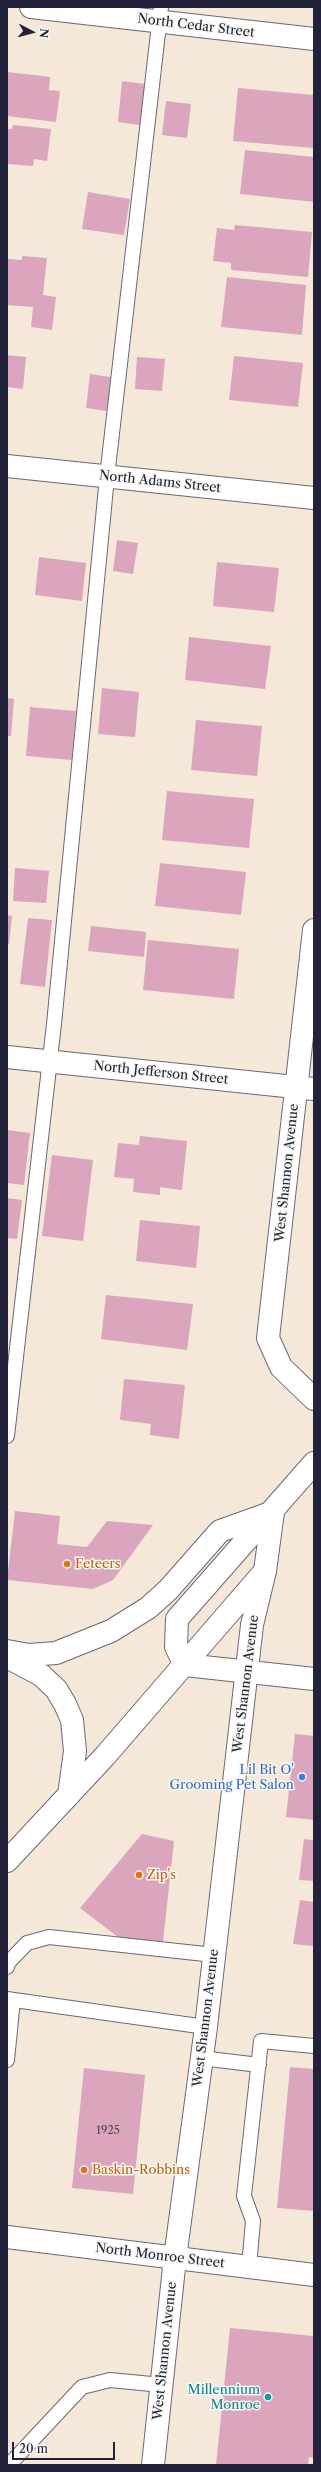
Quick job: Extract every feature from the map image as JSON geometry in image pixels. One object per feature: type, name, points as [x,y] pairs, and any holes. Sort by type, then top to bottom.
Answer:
[{"type":"street","name":"North Cedar Street","points":[[30,7],[160,14],[314,39]]},
{"type":"street","name":"North Adams Street","points":[[7,466],[314,498]]},
{"type":"street","name":"West Shannon Avenue","points":[[314,930],[305,1088],[268,1338],[281,1367],[314,1399]]},
{"type":"street","name":"North Jefferson Street","points":[[7,1057],[305,1088]]},
{"type":"street","points":[[185,1665],[176,1647],[177,1619],[273,1512],[314,1463]]},
{"type":"street","name":"West Shannon Avenue","points":[[154,2465],[175,2258],[206,2027],[252,1625],[265,1571],[273,1512]]},
{"type":"street","points":[[7,1651],[29,1655],[56,1653],[111,1631],[148,1608],[168,1590],[214,1537],[273,1512]]},
{"type":"street","points":[[7,1861],[105,1756],[265,1571]]},
{"type":"street","points":[[7,1657],[41,1675],[56,1689],[65,1704],[72,1720],[75,1750],[69,1795]]},
{"type":"street","points":[[185,1665],[314,1679]]},
{"type":"street","name":"North Monroe Street","points":[[7,2238],[314,2275]]},
{"type":"lane","points":[[7,1436],[50,1061],[107,477],[160,14]]},
{"type":"lane","points":[[7,1967],[8,1963],[27,1943],[49,1937],[214,1955]]},
{"type":"lane","points":[[7,2060],[10,2000],[206,2027]]},
{"type":"lane","points":[[249,2267],[253,2221],[244,2196],[261,2041],[314,2046]]},
{"type":"lane","points":[[201,2058],[259,2065]]},
{"type":"lane","points":[[9,2465],[82,2387],[110,2380],[162,2385]]},
{"type":"building","points":[[7,72],[50,77],[49,90],[60,91],[56,122],[7,116]]},
{"type":"building","points":[[122,81],[145,84],[140,125],[118,122]]},
{"type":"building","points":[[238,88],[314,95],[314,148],[233,141]]},
{"type":"building","points":[[166,101],[191,104],[187,138],[162,135]]},
{"type":"building","points":[[13,125],[51,129],[47,161],[34,159],[33,166],[7,164],[7,129],[12,129]]},
{"type":"building","points":[[245,150],[314,157],[314,202],[240,194]]},
{"type":"building","points":[[88,192],[130,199],[124,235],[82,229]]},
{"type":"building","points":[[235,225],[312,232],[308,277],[231,270],[231,263],[213,261],[217,228],[234,230]]},
{"type":"building","points":[[22,256],[47,258],[43,295],[56,297],[52,330],[31,327],[33,307],[7,305],[7,259],[22,260]]},
{"type":"building","points":[[227,277],[306,285],[302,335],[221,327]]},
{"type":"building","points":[[7,355],[26,357],[23,389],[7,387]]},
{"type":"building","points":[[234,356],[303,363],[298,407],[229,400]]},
{"type":"building","points":[[137,357],[165,359],[162,391],[135,389]]},
{"type":"building","points":[[90,374],[111,377],[107,411],[86,408]]},
{"type":"building","points":[[117,540],[138,543],[133,574],[113,571]]},
{"type":"building","points":[[39,557],[86,563],[82,601],[35,595]]},
{"type":"building","points":[[217,562],[279,568],[274,612],[213,606]]},
{"type":"building","points":[[189,637],[271,646],[265,689],[185,680]]},
{"type":"building","points":[[102,688],[139,692],[135,737],[98,734]]},
{"type":"building","points":[[7,698],[14,699],[11,736],[7,736]]},
{"type":"building","points":[[30,707],[76,711],[72,760],[26,756]]},
{"type":"building","points":[[196,720],[262,726],[257,776],[191,770]]},
{"type":"building","points":[[167,791],[254,799],[249,848],[162,840]]},
{"type":"building","points":[[160,863],[246,872],[241,915],[155,906]]},
{"type":"building","points":[[15,868],[49,871],[46,903],[13,901]]},
{"type":"building","points":[[7,915],[12,916],[9,944],[7,944]]},
{"type":"building","points":[[28,918],[52,920],[45,987],[20,984]]},
{"type":"building","points":[[91,926],[146,932],[144,957],[88,951]]},
{"type":"building","points":[[148,940],[239,949],[234,999],[143,990]]},
{"type":"building","points":[[7,1130],[30,1133],[24,1185],[7,1183]]},
{"type":"building","points":[[140,1136],[187,1141],[182,1190],[160,1187],[160,1195],[133,1192],[134,1179],[114,1177],[118,1143],[139,1145]]},
{"type":"building","points":[[52,1155],[93,1160],[83,1241],[42,1236]]},
{"type":"building","points":[[7,1198],[22,1200],[17,1239],[7,1238]]},
{"type":"building","points":[[140,1220],[200,1226],[196,1268],[136,1261]]},
{"type":"building","points":[[106,1295],[193,1304],[187,1350],[101,1339]]},
{"type":"building","points":[[124,1379],[185,1385],[179,1439],[150,1435],[151,1424],[120,1420]]},
{"type":"building","name":"Feteers","points":[[15,1511],[60,1516],[57,1544],[87,1547],[107,1521],[153,1525],[113,1580],[93,1589],[7,1580]]},
{"type":"building","name":"Lil Bit O' Grooming Pet Salon","points":[[295,1734],[314,1736],[314,1820],[286,1817]]},
{"type":"building","name":"Zip's","points":[[142,1834],[174,1841],[163,1942],[118,1937],[80,1908]]},
{"type":"building","points":[[304,1839],[314,1840],[314,1881],[299,1880]]},
{"type":"building","points":[[300,1900],[314,1902],[314,1946],[293,1944]]},
{"type":"building","points":[[290,2067],[314,2069],[314,2211],[277,2208]]},
{"type":"building","points":[[84,2068],[145,2075],[133,2194],[72,2188]]},
{"type":"building","name":"Millennium Monroe","points":[[230,2328],[314,2336],[314,2458],[309,2457],[308,2465],[216,2465]]},
{"type":"place","name":"Feteers","points":[[67,1564]]},
{"type":"place","name":"Lil Bit O' Grooming Pet Salon","points":[[302,1777]]},
{"type":"place","name":"Zip's","points":[[139,1875]]},
{"type":"place","name":"Baskin-Robbins","points":[[84,2170]]},
{"type":"place","name":"Millennium Monroe","points":[[268,2397]]}]
